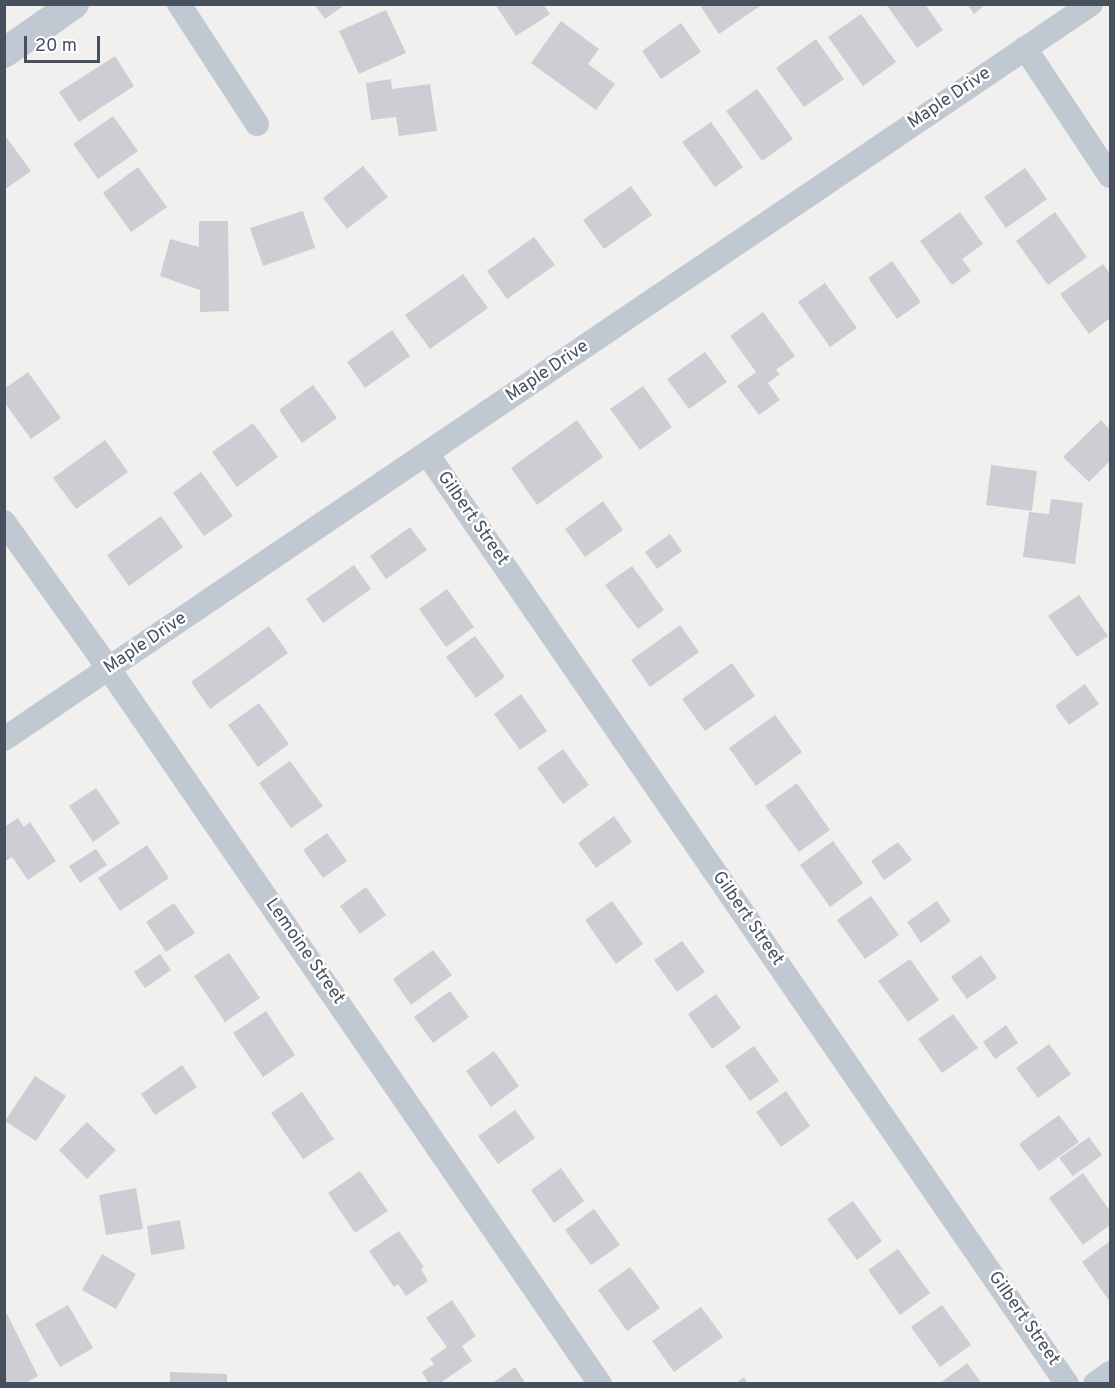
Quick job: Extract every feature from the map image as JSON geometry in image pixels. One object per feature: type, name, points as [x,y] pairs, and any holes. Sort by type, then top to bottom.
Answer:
[{"type":"street","points":[[4,53],[74,4]]},
{"type":"street","points":[[179,4],[257,124]]},
{"type":"street","name":"Maple Drive","points":[[4,739],[428,455],[1091,4]]},
{"type":"street","points":[[1025,48],[1110,176]]},
{"type":"street","name":"Gilbert Street","points":[[428,455],[1067,1383]]},
{"type":"street","name":"Lemoine Street","points":[[4,522],[109,669],[600,1383]]},
{"type":"street","points":[[1095,1383],[1110,1373]]},
{"type":"building","points":[[314,4],[346,4],[325,19]]},
{"type":"building","points":[[495,4],[543,4],[550,14],[516,36]]},
{"type":"building","points":[[704,4],[763,4],[719,34],[701,7]]},
{"type":"building","points":[[886,4],[925,4],[943,30],[917,48]]},
{"type":"building","points":[[967,4],[986,4],[974,14]]},
{"type":"building","points":[[386,10],[406,53],[359,74],[339,31]]},
{"type":"building","points":[[861,14],[896,62],[863,86],[828,37]]},
{"type":"building","points":[[561,21],[599,49],[588,64],[615,84],[596,110],[531,63]]},
{"type":"building","points":[[681,23],[701,52],[661,79],[642,51]]},
{"type":"building","points":[[816,39],[844,79],[804,107],[776,68]]},
{"type":"building","points":[[115,56],[134,86],[79,122],[59,92]]},
{"type":"building","points":[[391,79],[392,89],[430,84],[437,131],[399,136],[396,117],[371,120],[366,83]]},
{"type":"building","points":[[757,89],[793,139],[762,161],[726,111]]},
{"type":"building","points":[[113,116],[138,151],[98,179],[73,144]]},
{"type":"building","points":[[711,122],[743,167],[715,187],[682,142]]},
{"type":"building","points":[[4,134],[31,171],[4,190]]},
{"type":"building","points":[[363,166],[388,197],[347,229],[323,198]]},
{"type":"building","points":[[138,167],[167,207],[131,232],[103,193]]},
{"type":"building","points":[[1025,168],[1047,199],[1006,228],[984,197]]},
{"type":"building","points":[[631,186],[652,215],[604,249],[583,220]]},
{"type":"building","points":[[303,211],[315,248],[263,266],[250,228]]},
{"type":"building","points":[[960,212],[983,244],[962,259],[971,271],[952,285],[920,241]]},
{"type":"building","points":[[1055,212],[1087,257],[1048,285],[1016,241]]},
{"type":"building","points":[[199,221],[228,221],[229,311],[200,312],[200,290],[160,276],[170,239],[199,247]]},
{"type":"building","points":[[534,237],[555,265],[507,299],[487,271]]},
{"type":"building","points":[[892,261],[921,302],[897,319],[868,278]]},
{"type":"building","points":[[1103,264],[1110,274],[1110,318],[1089,334],[1060,294]]},
{"type":"building","points":[[463,274],[488,308],[430,349],[405,315]]},
{"type":"building","points":[[825,283],[857,328],[830,347],[798,302]]},
{"type":"building","points":[[763,312],[795,356],[776,370],[780,374],[768,383],[780,400],[759,415],[737,386],[756,372],[730,336]]},
{"type":"building","points":[[392,330],[410,356],[365,388],[347,362]]},
{"type":"building","points":[[705,352],[727,382],[689,409],[667,379]]},
{"type":"building","points":[[28,372],[61,418],[31,439],[4,402],[4,389]]},
{"type":"building","points":[[313,385],[337,418],[302,443],[279,410]]},
{"type":"building","points":[[643,386],[672,427],[640,450],[610,409]]},
{"type":"building","points":[[577,420],[603,457],[537,505],[511,468]]},
{"type":"building","points":[[1101,420],[1110,430],[1110,461],[1089,482],[1063,457]]},
{"type":"building","points":[[253,423],[278,457],[237,487],[212,452]]},
{"type":"building","points":[[105,440],[128,472],[76,509],[53,478]]},
{"type":"building","points":[[991,465],[1037,471],[1032,511],[986,505]]},
{"type":"building","points":[[201,472],[233,516],[204,536],[173,493]]},
{"type":"building","points":[[1051,499],[1083,503],[1075,564],[1023,557],[1029,512],[1049,514]]},
{"type":"building","points":[[603,501],[623,530],[585,557],[565,529]]},
{"type":"building","points":[[161,516],[183,547],[129,586],[107,555]]},
{"type":"building","points":[[410,527],[427,550],[386,579],[370,556]]},
{"type":"building","points":[[670,534],[682,551],[657,569],[645,552]]},
{"type":"building","points":[[354,565],[371,589],[323,623],[306,599]]},
{"type":"building","points":[[632,566],[664,610],[638,629],[605,585]]},
{"type":"building","points":[[447,589],[474,627],[446,647],[419,609]]},
{"type":"building","points":[[1079,595],[1108,636],[1077,657],[1048,616]]},
{"type":"building","points":[[680,625],[699,652],[650,687],[631,660]]},
{"type":"building","points":[[269,626],[288,653],[210,709],[191,682]]},
{"type":"building","points":[[475,636],[505,677],[476,698],[446,657]]},
{"type":"building","points":[[732,663],[755,696],[705,731],[682,699]]},
{"type":"building","points":[[1085,684],[1099,704],[1069,725],[1055,706]]},
{"type":"building","points":[[521,694],[547,731],[520,750],[494,714]]},
{"type":"building","points":[[259,703],[289,744],[258,767],[228,725]]},
{"type":"building","points":[[775,715],[802,752],[756,786],[729,748]]},
{"type":"building","points":[[563,749],[589,785],[563,804],[537,768]]},
{"type":"building","points":[[290,761],[323,806],[291,828],[259,783]]},
{"type":"building","points":[[797,783],[830,830],[799,852],[765,806]]},
{"type":"building","points":[[96,788],[120,823],[93,842],[69,806]]},
{"type":"building","points":[[614,816],[632,842],[596,868],[578,843]]},
{"type":"building","points":[[18,818],[24,827],[30,822],[56,861],[28,880],[12,857],[4,862],[4,827]]},
{"type":"building","points":[[327,833],[347,861],[323,878],[303,850]]},
{"type":"building","points":[[833,841],[863,883],[830,907],[800,865]]},
{"type":"building","points":[[898,842],[912,860],[884,880],[871,861]]},
{"type":"building","points":[[147,845],[169,878],[120,911],[98,878]]},
{"type":"building","points":[[96,849],[107,865],[80,883],[69,866]]},
{"type":"building","points":[[366,887],[386,915],[360,934],[340,906]]},
{"type":"building","points":[[871,896],[899,935],[865,959],[837,920]]},
{"type":"building","points":[[612,901],[643,944],[616,964],[585,920]]},
{"type":"building","points":[[937,901],[951,921],[921,943],[907,922]]},
{"type":"building","points":[[174,903],[195,933],[166,952],[146,922]]},
{"type":"building","points":[[682,941],[705,972],[677,992],[654,960]]},
{"type":"building","points":[[433,950],[452,975],[411,1005],[393,979]]},
{"type":"building","points":[[229,953],[260,998],[225,1022],[194,976]]},
{"type":"building","points":[[160,954],[171,970],[145,988],[134,972]]},
{"type":"building","points":[[981,955],[997,978],[967,999],[951,977]]},
{"type":"building","points":[[910,959],[939,1000],[908,1022],[878,981]]},
{"type":"building","points":[[450,991],[469,1017],[433,1043],[414,1017]]},
{"type":"building","points":[[716,994],[741,1028],[712,1049],[688,1014]]},
{"type":"building","points":[[266,1011],[295,1055],[263,1077],[233,1033]]},
{"type":"building","points":[[953,1014],[978,1048],[942,1073],[918,1039]]},
{"type":"building","points":[[1006,1025],[1018,1043],[995,1059],[983,1042]]},
{"type":"building","points":[[1049,1044],[1071,1074],[1038,1098],[1016,1068]]},
{"type":"building","points":[[754,1046],[779,1081],[750,1101],[725,1066]]},
{"type":"building","points":[[494,1051],[519,1086],[491,1107],[466,1071]]},
{"type":"building","points":[[182,1065],[197,1087],[155,1115],[141,1094]]},
{"type":"building","points":[[35,1076],[66,1096],[36,1141],[5,1121]]},
{"type":"building","points":[[786,1091],[810,1126],[781,1147],[756,1112]]},
{"type":"building","points":[[302,1092],[334,1139],[303,1159],[271,1113]]},
{"type":"building","points":[[515,1110],[535,1138],[498,1164],[478,1136]]},
{"type":"building","points":[[1059,1115],[1079,1142],[1039,1171],[1019,1144]]},
{"type":"building","points":[[87,1122],[116,1150],[87,1179],[59,1150]]},
{"type":"building","points":[[1089,1137],[1102,1155],[1073,1176],[1059,1158]]},
{"type":"building","points":[[561,1168],[584,1201],[554,1223],[531,1190]]},
{"type":"building","points":[[360,1171],[388,1211],[355,1233],[328,1193]]},
{"type":"building","points":[[1083,1173],[1110,1211],[1110,1225],[1083,1245],[1049,1198]]},
{"type":"building","points":[[136,1188],[143,1229],[106,1235],[99,1195]]},
{"type":"building","points":[[853,1201],[882,1241],[857,1260],[827,1219]]},
{"type":"building","points":[[594,1209],[620,1245],[591,1265],[565,1230]]},
{"type":"building","points":[[180,1220],[185,1249],[151,1255],[147,1226]]},
{"type":"building","points":[[399,1231],[424,1267],[421,1269],[428,1281],[406,1296],[398,1284],[394,1287],[369,1251]]},
{"type":"building","points":[[1110,1241],[1110,1302],[1082,1262]]},
{"type":"building","points":[[898,1249],[930,1293],[900,1315],[868,1270]]},
{"type":"building","points":[[102,1254],[136,1274],[116,1309],[82,1290]]},
{"type":"building","points":[[630,1267],[660,1308],[627,1331],[598,1290]]},
{"type":"building","points":[[452,1300],[476,1336],[462,1346],[472,1361],[439,1384],[429,1384],[422,1372],[434,1364],[430,1359],[447,1347],[426,1318]]},
{"type":"building","points":[[68,1305],[93,1348],[60,1367],[35,1324]]},
{"type":"building","points":[[942,1305],[971,1345],[940,1367],[911,1327]]},
{"type":"building","points":[[701,1307],[723,1337],[674,1372],[652,1341]]},
{"type":"building","points":[[7,1314],[38,1376],[24,1384],[4,1384],[4,1315]]},
{"type":"building","points":[[967,1363],[982,1384],[939,1384]]},
{"type":"building","points":[[515,1367],[526,1384],[491,1384]]},
{"type":"building","points":[[170,1372],[227,1374],[227,1384],[170,1384]]},
{"type":"building","points":[[744,1377],[748,1384],[735,1384]]}]
